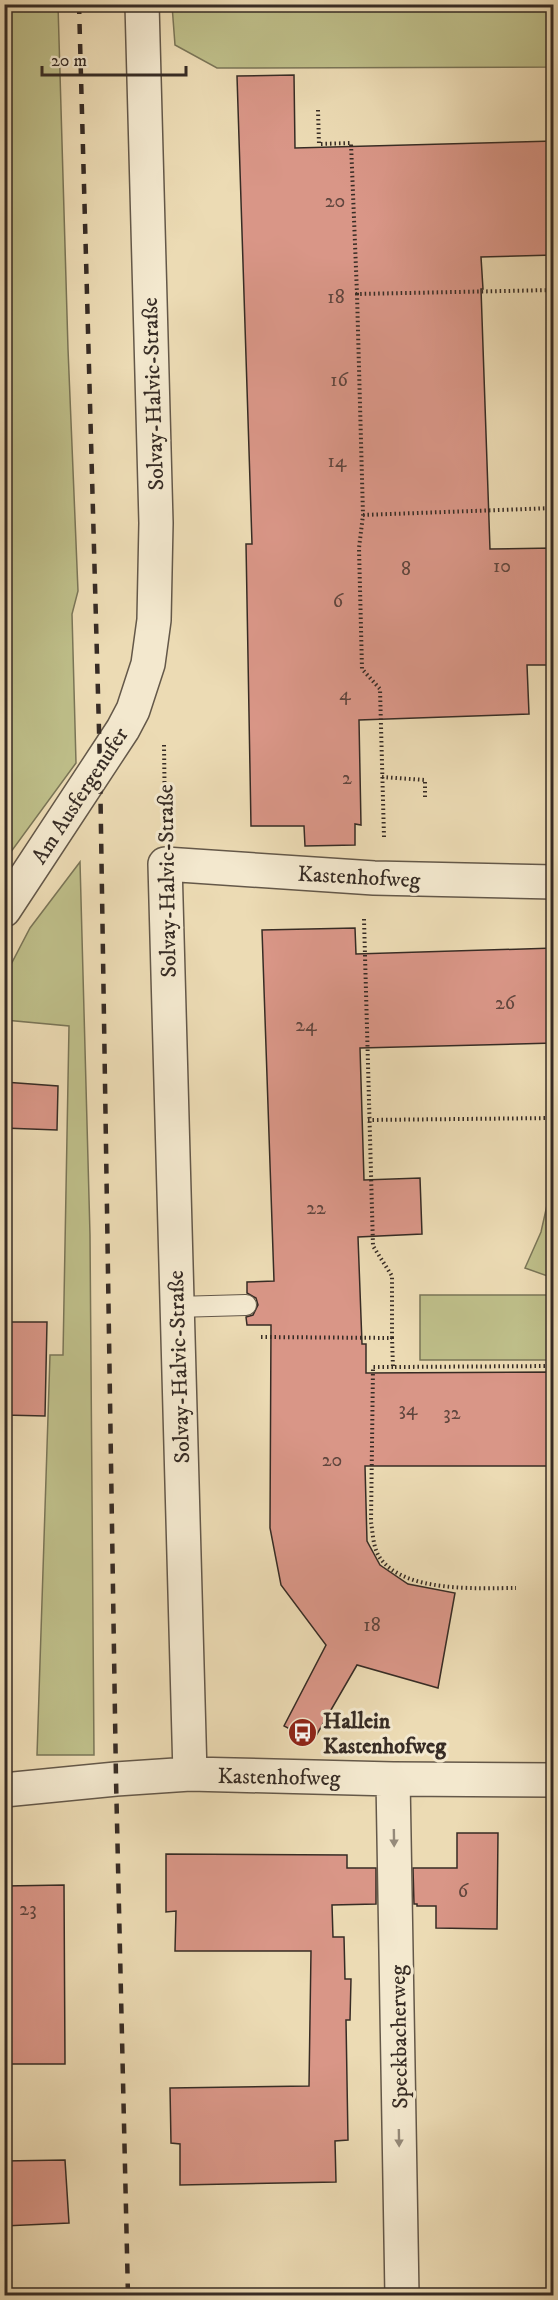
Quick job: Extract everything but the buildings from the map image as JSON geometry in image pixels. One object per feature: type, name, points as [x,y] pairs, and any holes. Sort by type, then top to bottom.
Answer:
[{"type":"street","name":"Solvay-Halvic-Straße","points":[[133,710],[148,664],[154,620],[156,523],[142,4]]},
{"type":"street","name":"Am Ausfergenufer","points":[[4,910],[100,766],[133,710]]},
{"type":"street","name":"Solvay-Halvic-Straße","points":[[165,864],[190,1774]]},
{"type":"street","name":"Kastenhofweg","points":[[165,864],[374,878],[554,882]]},
{"type":"street","name":"Kastenhofweg","points":[[4,1790],[190,1774],[554,1780]]},
{"type":"street","name":"Speckbacherweg","points":[[393,1779],[402,2295]]},
{"type":"lane","points":[[176,1307],[246,1305]]},
{"type":"path","points":[[318,110],[319,144],[351,143],[363,515],[359,548],[362,669],[380,689],[385,849],[364,915],[368,1120],[373,1246],[392,1275],[393,1367]]},
{"type":"path","points":[[357,294],[554,290]]},
{"type":"path","points":[[363,515],[554,508]]},
{"type":"path","name":"Solvay-Halvic-Straße","points":[[133,710],[160,732],[164,740],[165,864]]},
{"type":"path","points":[[382,777],[425,780],[424,797]]},
{"type":"path","points":[[368,1120],[554,1119]]},
{"type":"path","points":[[261,1337],[392,1338]]},
{"type":"path","points":[[516,1588],[455,1588],[413,1581],[380,1558],[374,1543],[371,1522],[373,1367],[554,1366]]},
{"type":"green space","points":[[5,4],[58,5],[78,591],[72,614],[76,763],[5,860]]},
{"type":"green space","points":[[172,5],[553,5],[553,67],[217,68],[175,45]]},
{"type":"green space","points":[[80,862],[90,1235],[94,1755],[37,1755],[50,1355],[63,1355],[69,1026],[5,1020],[5,976],[30,928]]},
{"type":"green space","points":[[547,1205],[553,1208],[553,1278],[525,1268],[541,1232]]},
{"type":"green space","points":[[420,1295],[552,1295],[552,1360],[420,1360]]},
{"type":"railway","points":[[79,4],[100,766],[116,1779],[128,2296]]},
{"type":"place","name":"Hallein Kastenhofweg","points":[[302,1733]]}]
